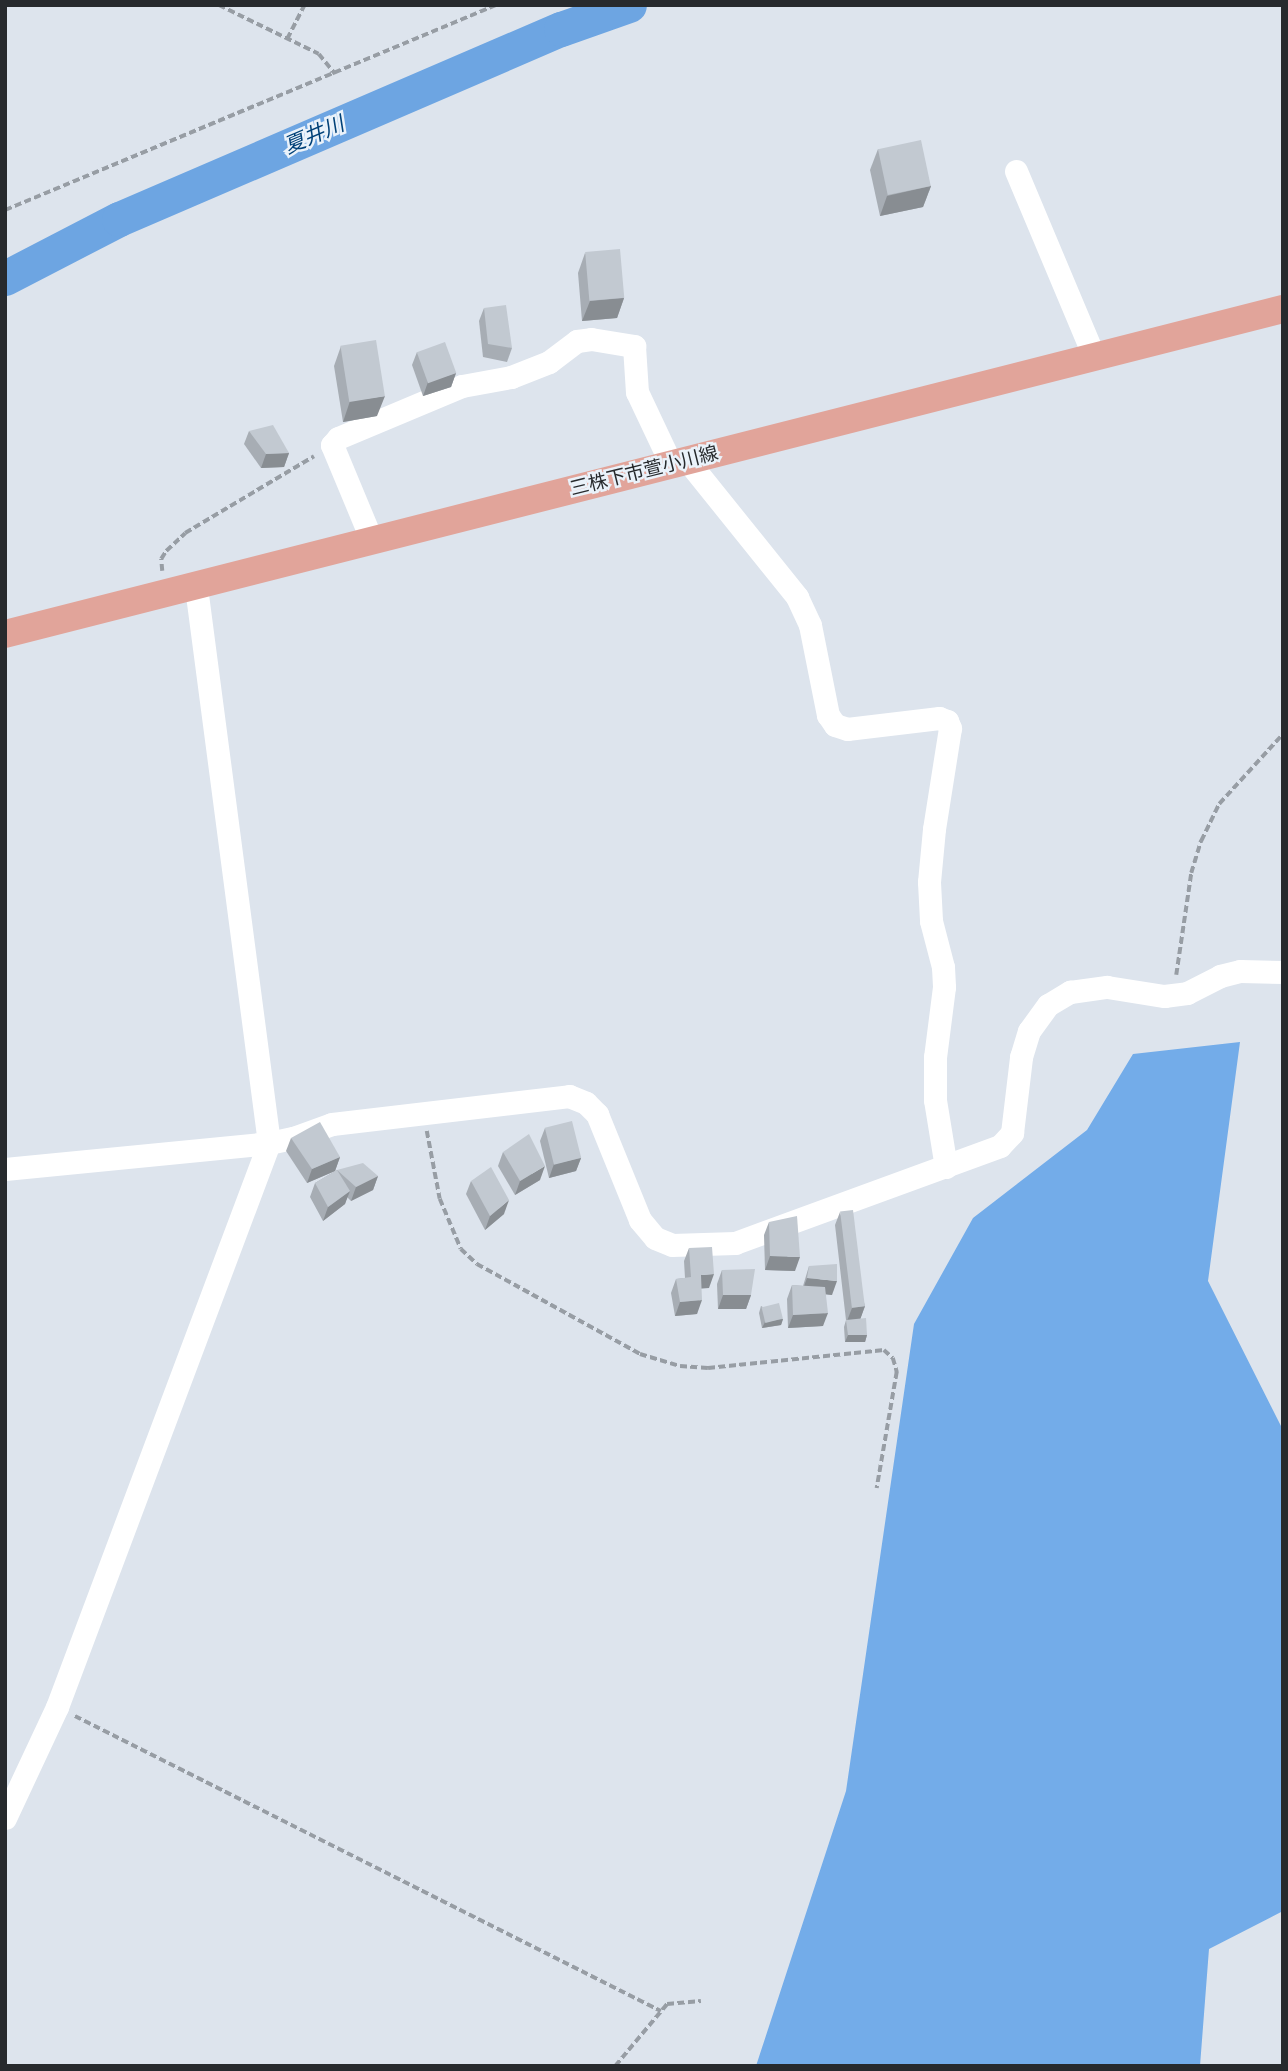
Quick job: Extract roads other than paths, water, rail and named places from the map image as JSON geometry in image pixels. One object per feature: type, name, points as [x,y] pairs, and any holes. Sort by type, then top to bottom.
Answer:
[{"type":"main road","name":"三株下市萱小川線","points":[[5,635],[1283,309]]},
{"type":"street","points":[[1016,171],[1094,357]]},
{"type":"street","points":[[372,541],[332,445],[338,438],[462,386],[511,377],[549,362],[577,341],[591,339],[634,346],[637,392],[679,462],[797,597],[810,625],[828,715],[835,725],[847,729],[939,718],[947,721],[950,728],[934,829],[929,882],[931,921],[943,967],[944,987],[934,1057],[935,1090],[946,1167]]},
{"type":"street","points":[[5,1818],[58,1707],[270,1143],[196,587]]},
{"type":"street","points":[[5,1168],[270,1143],[332,1124],[569,1096],[586,1103],[597,1114],[640,1220],[655,1238],[672,1244],[735,1243],[1000,1146],[1012,1133],[1021,1057],[1029,1031],[1048,1005],[1070,992],[1107,987],[1174,995],[1187,993],[1220,976],[1240,971],[1283,972]]},
{"type":"waterway","name":"夏井川","points":[[5,278],[119,219],[561,29],[629,5]]}]
